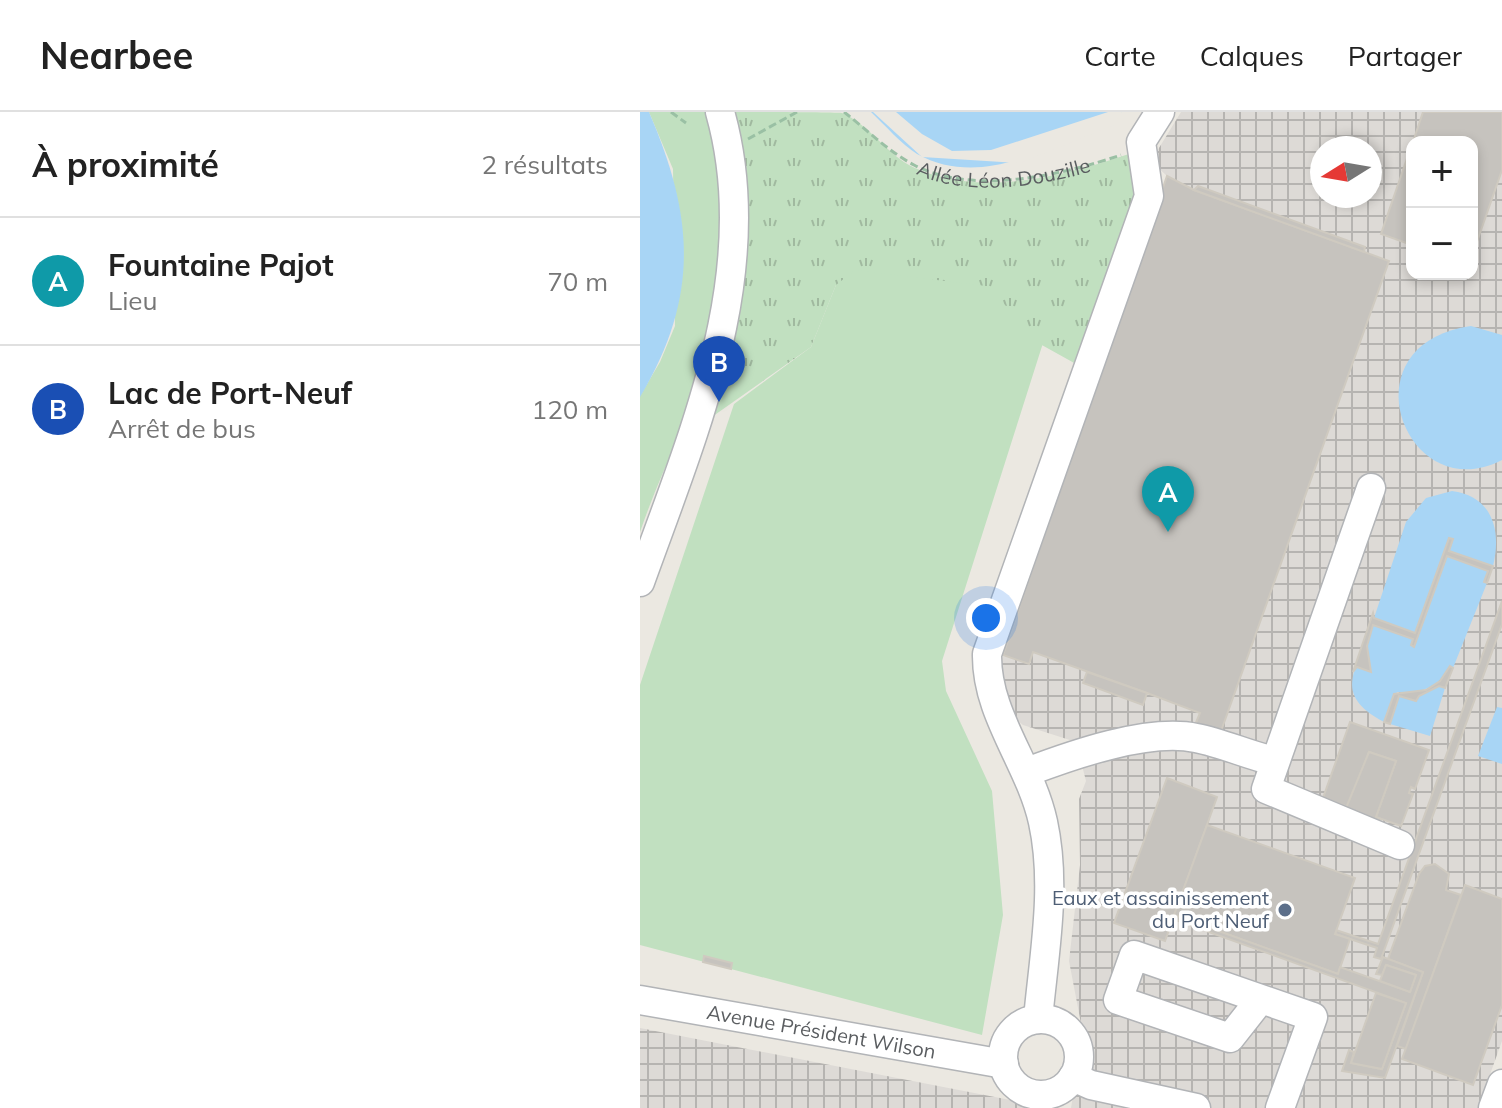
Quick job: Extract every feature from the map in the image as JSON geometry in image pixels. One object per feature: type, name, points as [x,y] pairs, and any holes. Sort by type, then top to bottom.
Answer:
[{"type":"street","points":[[640,582],[684,458],[719,342],[734,252],[729,155],[720,112]]},
{"type":"street","points":[[1038,1019],[1049,884],[1043,821],[1027,772],[991,696],[987,654],[1149,196],[1141,142],[1160,112]]},
{"type":"street","points":[[1371,488],[1266,789],[1400,845]]},
{"type":"street","points":[[1027,772],[1064,758],[1169,737],[1195,738],[1274,761]]},
{"type":"street","name":"Avenue Président Wilson","points":[[640,1000],[1004,1064]]},
{"type":"street","points":[[1260,1000],[1313,1017],[1280,1108]]},
{"type":"street","points":[[1038,1019],[1050,1020],[1070,1032],[1078,1054],[1073,1077],[1053,1093],[1028,1092],[1016,1086],[1004,1064],[1007,1039],[1015,1029],[1038,1019]]},
{"type":"street","points":[[1073,1077],[1091,1085],[1196,1108]]},
{"type":"street","points":[[1493,1108],[1502,1084]]},
{"type":"path","points":[[671,112],[686,123]]},
{"type":"path","points":[[729,155],[747,140],[797,112]]},
{"type":"path","name":"Allée Léon Douzille","points":[[844,112],[915,165],[951,176],[999,180],[1041,177],[1130,152],[1141,142]]},
{"type":"shaded area","points":[[1181,112],[1502,112],[1502,1041],[1478,1108],[1071,1108],[1083,1034],[1069,961],[1080,865],[1079,799],[1086,781],[1076,742],[1023,725],[1011,715],[996,677],[1167,176],[1151,161]]},
{"type":"shaded area","points":[[640,1028],[1051,1108],[640,1108]]},
{"type":"green space","points":[[649,112],[709,112],[721,240],[717,305],[704,367],[640,532],[640,396],[660,362],[675,326],[673,169]]},
{"type":"green space","points":[[720,112],[842,113],[861,125],[905,163],[941,177],[968,182],[995,183],[1050,176],[1129,154],[1148,196],[1085,369],[1040,344],[836,285],[811,347],[692,431],[727,299]]},
{"type":"green space","points":[[855,270],[986,286],[1043,343],[942,661],[946,691],[992,791],[1003,915],[982,1035],[640,945],[640,685],[734,404],[811,347],[836,285]]},
{"type":"water","points":[[640,112],[649,112],[664,150],[682,222],[684,256],[673,325],[640,397]]},
{"type":"water","points":[[871,112],[1122,112],[1022,158],[970,168],[943,164],[917,154]]},
{"type":"water","points":[[1471,326],[1502,335],[1502,460],[1468,469],[1439,463],[1416,444],[1402,418],[1399,389],[1408,362],[1431,339]]},
{"type":"water","points":[[1452,491],[1477,500],[1491,517],[1496,540],[1493,566],[1449,551],[1453,540],[1449,538],[1415,633],[1374,618],[1406,522],[1426,498]]},
{"type":"water","points":[[1447,556],[1488,571],[1484,581],[1487,583],[1453,668],[1450,667],[1440,680],[1428,688],[1397,692],[1384,722],[1357,701],[1353,690],[1356,667],[1373,625],[1413,639],[1411,645],[1414,646]]},
{"type":"water","points":[[1439,686],[1445,688],[1430,736],[1390,724],[1399,696],[1419,696]]},
{"type":"water","points":[[1497,707],[1502,708],[1502,764],[1478,756]]},
{"type":"pier","points":[[873,112],[896,112],[922,134],[952,151],[991,150],[1108,112],[1122,112],[1114,125],[1020,163],[922,157]]},
{"type":"building","points":[[1423,112],[1502,112],[1502,170],[1478,239],[1478,136],[1415,136]]},
{"type":"building","points":[[1406,161],[1406,243],[1381,234]]},
{"type":"building","points":[[1167,176],[1194,190],[1389,261],[1220,734],[1195,725],[1200,713],[1147,693],[1033,652],[1029,664],[1003,655]]},
{"type":"building","points":[[1198,186],[1365,247],[1364,252],[1194,190]]},
{"type":"building","points":[[1449,538],[1453,539],[1449,551],[1493,566],[1487,583],[1484,582],[1488,571],[1447,556],[1414,647],[1411,645],[1413,639],[1373,625],[1367,646],[1371,672],[1357,667],[1353,672],[1373,613],[1374,618],[1415,633]]},
{"type":"building","points":[[1502,601],[1502,624],[1381,959],[1374,957],[1377,948],[1335,934],[1336,930],[1378,944]]},
{"type":"building","points":[[1450,666],[1453,668],[1445,688],[1439,686],[1419,696],[1416,701],[1399,696],[1390,724],[1384,722],[1394,694],[1426,690],[1440,681]]},
{"type":"building","points":[[1087,672],[1147,693],[1143,705],[1083,683]]},
{"type":"building","points":[[1350,722],[1429,750],[1415,789],[1411,787],[1409,793],[1413,794],[1401,826],[1376,817],[1396,761],[1369,752],[1348,807],[1323,798]]},
{"type":"building","points":[[1369,752],[1396,761],[1376,817],[1381,819],[1379,825],[1344,813]]},
{"type":"building","points":[[1167,778],[1217,797],[1165,941],[1114,923]]},
{"type":"building","points":[[1207,825],[1355,878],[1335,934],[1350,939],[1338,974],[1174,915]]},
{"type":"building","points":[[1435,864],[1449,874],[1446,890],[1461,895],[1406,1049],[1397,1046],[1423,972],[1388,959],[1419,874],[1425,866]]},
{"type":"building","points":[[1465,885],[1502,899],[1502,1005],[1473,1085],[1402,1059]]},
{"type":"building","points":[[1174,915],[1338,974],[1340,967],[1410,992],[1416,975],[1386,965],[1382,975],[1376,974],[1383,957],[1423,972],[1385,1078],[1342,1071],[1349,1050],[1354,1052],[1351,1063],[1382,1069],[1406,1003],[1173,919]]},
{"type":"building","points":[[704,956],[732,963],[731,969],[703,962]]},
{"type":"building","points":[[1386,965],[1416,975],[1410,992],[1380,981]]},
{"type":"building","points":[[1376,993],[1406,1003],[1382,1069],[1351,1063]]},
{"type":"place","name":"Lac de Port-Neuf","points":[[719,402]]},
{"type":"place","name":"Fountaine Pajot","points":[[1168,532]]},
{"type":"place","name":"Eaux et assainissement du Port Neuf","points":[[1285,910]]}]
